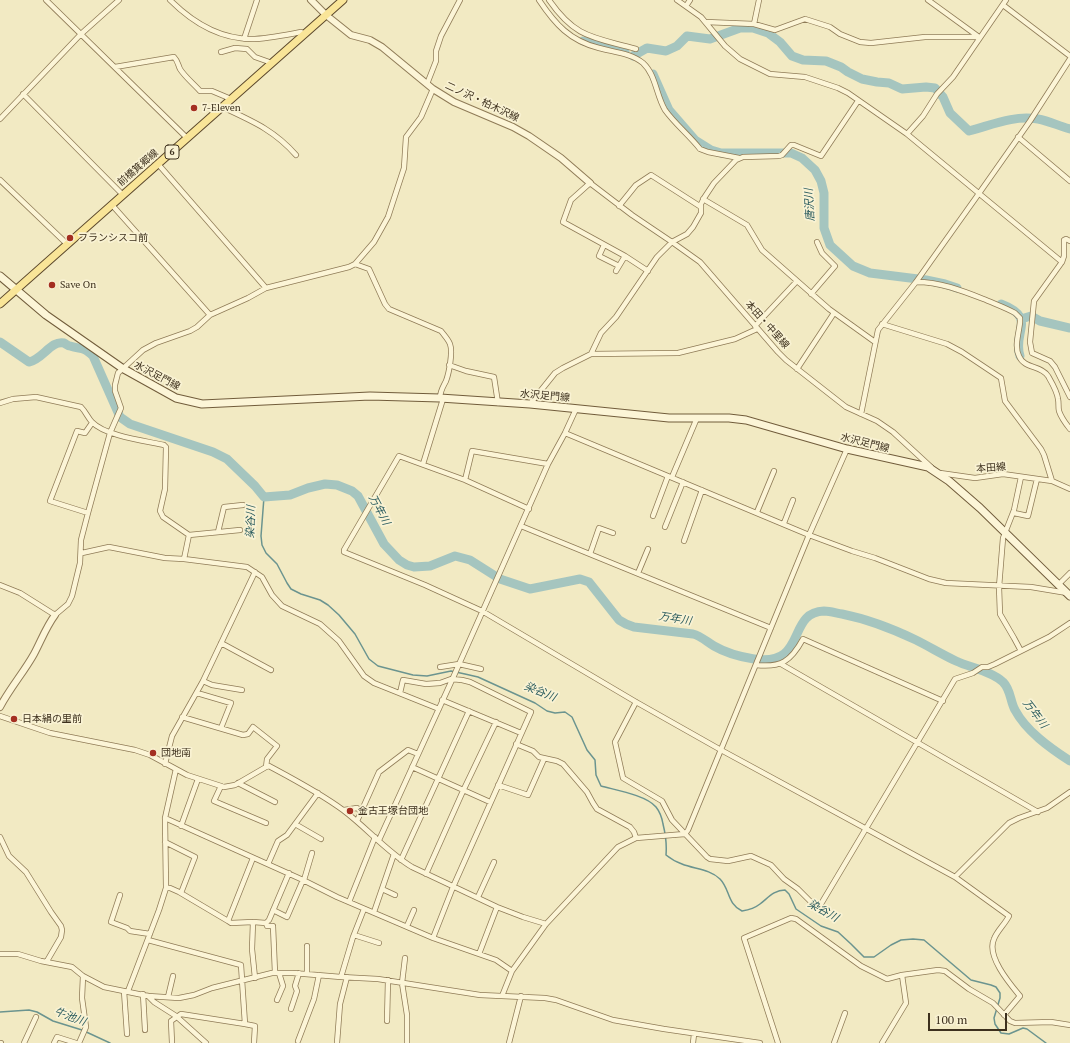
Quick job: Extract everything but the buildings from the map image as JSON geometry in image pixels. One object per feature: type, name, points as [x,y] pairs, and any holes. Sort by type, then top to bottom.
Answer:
[{"type":"main road","name":"前橋箕郷線","points":[[0,304],[343,0]]},
{"type":"main road","name":"水沢足門線","points":[[0,276],[46,315],[122,368],[176,398],[202,404],[370,396],[530,404],[669,418],[729,418],[746,420],[847,449],[920,465],[936,472],[960,490],[1005,531],[1069,595]]},
{"type":"street","points":[[46,0],[187,138]]},
{"type":"street","points":[[0,119],[81,34],[118,0]]},
{"type":"street","points":[[170,0],[194,21],[226,36],[244,39],[262,39],[301,32],[305,34]]},
{"type":"street","points":[[244,39],[257,0]]},
{"type":"street","name":"二ノ沢・柏木沢線","points":[[311,0],[326,15],[351,35],[370,40],[382,47],[433,90],[454,102],[513,126],[561,158],[590,183]]},
{"type":"street","points":[[427,84],[436,62],[436,51],[441,36],[460,0]]},
{"type":"street","points":[[539,0],[549,16],[555,22],[567,33],[584,44],[631,56],[642,62],[652,76],[658,96],[665,109],[700,149],[708,152],[739,158],[779,156],[782,155],[791,145],[794,145],[821,156],[858,101]]},
{"type":"street","points":[[549,0],[564,19],[585,35],[597,40],[636,49]]},
{"type":"street","points":[[677,0],[706,22],[725,46],[740,59],[770,74],[805,77],[838,88],[907,134],[980,192],[1062,262]]},
{"type":"street","points":[[686,6],[690,0]]},
{"type":"street","points":[[754,24],[759,0]]},
{"type":"street","points":[[928,0],[979,37]]},
{"type":"street","points":[[907,134],[923,116],[937,94],[953,77],[1004,2],[1070,56]]},
{"type":"street","points":[[706,22],[754,24],[774,30],[805,20],[830,27],[840,34],[860,42],[871,43],[925,37],[979,37]]},
{"type":"street","points":[[236,38],[236,48]]},
{"type":"street","points":[[221,52],[236,48],[247,49],[255,57],[272,63]]},
{"type":"street","points":[[115,67],[174,57],[177,60],[179,68],[200,92],[212,91],[231,99]]},
{"type":"street","points":[[861,414],[878,330],[916,281],[980,192],[1030,121],[1070,59]]},
{"type":"street","points":[[0,707],[34,654],[48,625],[55,615],[71,601],[82,553],[81,540],[88,512],[110,433],[121,408],[115,391],[118,373],[143,350],[156,343],[190,331],[197,327],[210,315],[266,288],[349,267],[355,264],[374,242],[388,217],[404,168],[406,137],[425,110],[433,90]]},
{"type":"street","points":[[24,94],[123,195]]},
{"type":"street","points":[[222,107],[265,127],[296,155]]},
{"type":"street","points":[[1018,137],[1070,181]]},
{"type":"street","points":[[591,354],[601,334],[616,317],[658,257],[672,242],[686,234],[693,227],[701,213],[703,199],[714,183],[739,158]]},
{"type":"street","points":[[158,164],[266,288]]},
{"type":"street","points":[[619,206],[636,185],[651,175],[701,207]]},
{"type":"street","points":[[0,180],[67,244]]},
{"type":"street","points":[[590,183],[571,200],[563,222],[625,256],[648,271]]},
{"type":"street","name":"本田・中里線","points":[[590,183],[619,206],[672,242],[705,268],[778,352],[797,369],[846,407],[877,421],[893,432],[936,472]]},
{"type":"street","points":[[703,199],[747,225],[762,250],[834,313],[875,342]]},
{"type":"street","points":[[112,205],[210,315]]},
{"type":"street","points":[[1070,241],[1066,239],[1064,240],[1064,256],[1062,262],[1034,301],[1030,342],[1032,353],[1050,361],[1055,366],[1070,397]]},
{"type":"street","points":[[811,294],[835,266],[822,253],[817,242]]},
{"type":"street","points":[[604,245],[599,256],[619,266]]},
{"type":"street","points":[[616,271],[625,256]]},
{"type":"street","points":[[355,264],[369,269],[385,304],[389,309],[441,331],[450,344],[451,354],[448,375],[440,390],[441,399],[423,464]]},
{"type":"street","points":[[530,404],[555,373],[591,354],[678,353],[735,339],[756,327],[797,281]]},
{"type":"street","points":[[916,281],[946,285],[1014,313],[1020,318],[1017,349],[1019,356],[1028,366],[1040,370],[1048,376],[1056,389],[1059,400],[1059,411],[1070,429]]},
{"type":"street","points":[[797,369],[834,313]]},
{"type":"street","points":[[882,324],[946,344],[962,352],[1001,378],[1005,401],[1041,449],[1052,481]]},
{"type":"street","points":[[449,365],[466,371],[494,377],[498,403]]},
{"type":"street","points":[[0,403],[13,399],[42,397],[81,407],[92,423],[110,433],[164,445],[166,447],[165,489],[160,511],[163,517],[189,534],[240,530]]},
{"type":"street","points":[[349,902],[377,839],[439,709],[548,464],[576,409]]},
{"type":"street","points":[[653,516],[697,418]]},
{"type":"street","points":[[88,512],[50,501],[76,431],[85,433],[92,423]]},
{"type":"street","points":[[565,433],[784,523],[809,535],[875,558],[928,580],[946,583],[986,584],[999,587],[1030,588],[1069,595]]},
{"type":"street","points":[[685,834],[688,830],[809,535],[847,449]]},
{"type":"street","points":[[465,480],[472,451],[548,464]]},
{"type":"street","points":[[528,509],[465,480],[399,456],[344,552],[425,585],[482,611],[636,702],[721,750],[955,877],[1009,916],[994,938],[992,944],[996,961],[1002,972],[1020,996],[1004,1015]]},
{"type":"street","points":[[757,512],[774,471]]},
{"type":"street","name":"本田線","points":[[936,472],[952,476],[975,478],[1003,474],[1052,481],[1070,488]]},
{"type":"street","points":[[1021,477],[1014,513],[1003,538],[999,587],[1000,614],[1021,651]]},
{"type":"street","points":[[1014,513],[1028,516],[1037,479]]},
{"type":"street","points":[[665,527],[683,482]]},
{"type":"street","points":[[684,541],[702,490]]},
{"type":"street","points":[[784,523],[793,500]]},
{"type":"street","points":[[218,532],[224,507],[243,505]]},
{"type":"street","points":[[521,526],[771,628]]},
{"type":"street","points":[[590,554],[599,528],[613,534]]},
{"type":"street","points":[[184,559],[189,534]]},
{"type":"street","points":[[82,553],[109,547],[165,558],[247,567],[262,577],[272,595],[282,606],[320,624],[339,641],[368,680],[439,709]]},
{"type":"street","points":[[638,574],[648,549]]},
{"type":"street","points":[[166,764],[172,736],[197,693],[255,572]]},
{"type":"street","points":[[1058,585],[1070,573]]},
{"type":"street","points":[[0,584],[20,593],[55,615]]},
{"type":"street","points":[[636,702],[616,742],[616,750],[621,764],[622,776],[625,780],[662,801],[672,820],[707,857],[710,859],[728,861],[751,856],[771,865],[784,879],[798,889],[818,909],[955,679],[973,673],[982,667],[995,664],[1049,637],[1070,623]]},
{"type":"street","points":[[756,666],[774,666],[781,664],[793,655],[803,639],[942,701]]},
{"type":"street","points":[[221,642],[271,670]]},
{"type":"street","points":[[781,664],[1038,812]]},
{"type":"street","points":[[440,667],[458,666],[481,669]]},
{"type":"street","points":[[400,693],[403,680],[434,684],[453,677],[470,682],[531,712],[453,887],[433,938]]},
{"type":"street","points":[[203,681],[212,685],[242,690]]},
{"type":"street","points":[[197,693],[231,703],[221,728]]},
{"type":"street","points":[[442,700],[521,733]]},
{"type":"street","points":[[401,860],[469,711]]},
{"type":"street","points":[[0,716],[50,733],[135,750],[150,755],[180,772],[221,786],[229,787],[269,766],[318,793],[344,810],[401,860],[426,874],[497,907],[546,924]]},
{"type":"street","points":[[182,717],[246,735],[249,734],[253,727],[277,746],[267,759],[266,767]]},
{"type":"street","points":[[426,874],[496,722]]},
{"type":"street","points":[[516,744],[534,751],[539,757],[563,764],[587,792],[597,808],[630,827],[636,838]]},
{"type":"street","points":[[357,821],[379,772],[408,750],[418,754]]},
{"type":"street","points":[[498,785],[528,795],[544,759]]},
{"type":"street","points":[[412,767],[490,802]]},
{"type":"street","points":[[127,1034],[126,991],[148,940],[166,888],[165,818],[176,769]]},
{"type":"street","points":[[180,826],[198,779]]},
{"type":"street","points":[[238,783],[275,802]]},
{"type":"street","points":[[221,786],[214,801],[266,823]]},
{"type":"street","points":[[955,877],[1009,823],[1047,808],[1070,792]]},
{"type":"street","points":[[268,864],[278,841],[287,835],[318,793]]},
{"type":"street","points":[[344,810],[357,808],[361,811]]},
{"type":"street","points":[[165,818],[180,826],[289,873],[349,902],[433,938],[479,954],[500,963],[512,971]]},
{"type":"street","points":[[295,824],[321,839]]},
{"type":"street","points":[[502,996],[512,971],[546,924],[618,847],[636,838],[685,834]]},
{"type":"street","points":[[0,837],[9,856],[26,872],[61,926],[61,937],[47,961]]},
{"type":"street","points":[[165,842],[195,857],[181,893]]},
{"type":"street","points":[[273,910],[287,917],[303,880],[312,853]]},
{"type":"street","points":[[374,912],[394,854]]},
{"type":"street","points":[[228,921],[253,858]]},
{"type":"street","points":[[478,897],[494,862]]},
{"type":"street","points":[[266,923],[269,920],[289,873]]},
{"type":"street","points":[[166,888],[170,888],[181,893],[230,923],[253,922],[266,923],[267,926],[273,926],[277,973],[283,986],[277,1000]]},
{"type":"street","points":[[382,889],[395,895]]},
{"type":"street","points":[[120,895],[110,922],[127,928],[130,931],[150,934]]},
{"type":"street","points":[[479,954],[497,907]]},
{"type":"street","points":[[341,977],[364,908]]},
{"type":"street","points":[[407,926],[414,910]]},
{"type":"street","points":[[778,1043],[744,938],[787,919],[796,919],[861,966],[887,979],[902,974],[938,970],[945,971],[969,989],[993,1003],[1004,1015],[1015,1023],[1051,1022],[1070,1025]]},
{"type":"street","points":[[253,922],[252,949],[254,978]]},
{"type":"street","points":[[354,935],[379,943]]},
{"type":"street","points":[[148,940],[240,965],[245,1024]]},
{"type":"street","points":[[307,946],[307,974]]},
{"type":"street","points":[[0,954],[18,954],[72,967],[83,976],[104,987],[148,996],[178,998],[194,995],[212,988],[277,973],[299,973],[388,980],[480,995],[545,998],[556,1000],[613,1020],[694,1034],[760,1043]]},
{"type":"street","points":[[405,958],[402,983],[407,1015],[407,1043]]},
{"type":"street","points":[[291,1009],[297,991],[295,986],[299,973]]},
{"type":"street","points":[[882,1043],[906,1003],[902,974]]},
{"type":"street","points":[[298,1041],[314,998],[319,975]]},
{"type":"street","points":[[79,1043],[86,1027],[82,998],[83,976]]},
{"type":"street","points":[[168,997],[173,976]]},
{"type":"street","points":[[336,1043],[340,1004],[347,977]]},
{"type":"street","points":[[387,1021],[388,980]]},
{"type":"street","points":[[143,994],[145,1030]]},
{"type":"street","points":[[148,996],[154,1002],[176,1016],[204,1042]]},
{"type":"street","points":[[508,1043],[521,996]]},
{"type":"street","points":[[834,1043],[845,1013]]},
{"type":"street","points":[[172,1043],[171,1021],[176,1016],[181,1014],[255,1026],[254,1043]]},
{"type":"street","points":[[24,1043],[36,1017]]},
{"type":"street","points":[[693,1043],[694,1034]]},
{"type":"street","points":[[54,1043],[57,1038],[76,1043]]},
{"type":"waterway","points":[[633,56],[647,48],[666,51],[677,46],[687,36],[710,39],[740,28],[753,28],[768,33],[780,42],[792,56],[803,60],[826,61],[841,67],[862,79],[889,83],[902,89],[926,87],[935,88],[943,97],[950,113],[969,131],[1003,121],[1020,118],[1038,119],[1070,129]]},
{"type":"waterway","name":"唐沢川","points":[[583,41],[625,52]]},
{"type":"waterway","name":"唐沢川","points":[[653,74],[669,110],[695,140],[711,150],[721,153],[791,153],[802,158],[815,170],[821,181],[824,193],[824,228],[830,245],[853,266],[870,273],[926,280],[957,288]]},
{"type":"waterway","name":"唐沢川","points":[[1001,304],[1012,309],[1021,320],[1018,347],[1020,356]]},
{"type":"waterway","points":[[1021,319],[1031,316],[1040,321],[1070,328]]},
{"type":"waterway","name":"万年川","points":[[0,342],[29,362],[39,357],[55,344],[59,343],[64,343],[68,346],[86,351],[93,356],[120,417],[130,424],[213,452],[227,459],[255,486],[264,497],[290,495],[308,488],[325,484],[337,485],[352,491],[358,496],[384,544],[399,560],[407,565],[414,567],[430,566],[455,556],[470,560],[500,579],[530,589],[580,579],[589,582],[619,620],[626,624],[634,627],[693,634],[699,636],[723,651],[754,659],[771,659],[782,655],[790,648],[799,629],[805,620],[812,614],[826,611],[861,619],[898,632],[956,661],[987,672],[998,678],[1006,685],[1015,710],[1025,725],[1047,745],[1070,761]]},
{"type":"waterway","name":"染谷川","points":[[264,497],[261,536],[262,545],[266,553],[277,564],[291,589],[320,600],[339,615],[355,634],[369,659],[378,666],[413,675],[427,676],[451,671],[478,677],[535,703],[547,711],[555,713],[565,712],[572,717],[587,750],[595,760],[596,775],[601,786],[638,796],[656,807],[660,813],[665,832],[666,855],[687,866],[712,873],[720,879],[726,887],[731,900],[737,908],[742,911],[751,909],[774,893],[785,890],[789,894],[796,909],[821,926],[838,932],[864,957],[874,957],[901,940],[924,940],[971,980],[996,987],[1000,993],[1000,998],[994,1018],[995,1024],[1001,1033],[1009,1034],[1023,1028],[1027,1029],[1046,1043]]},
{"type":"waterway","name":"牛池川","points":[[0,1012],[29,1010],[37,1012],[53,1021],[82,1030],[110,1043]]},
{"type":"place","name":"7-Eleven","points":[[194,108]]},
{"type":"place","name":"フランシスコ前","points":[[70,238]]},
{"type":"place","name":"Save On","points":[[52,285]]},
{"type":"place","name":"日本絹の里前","points":[[14,719]]},
{"type":"place","name":"団地南","points":[[153,753]]},
{"type":"place","name":"金古王塚台団地","points":[[350,811]]}]
